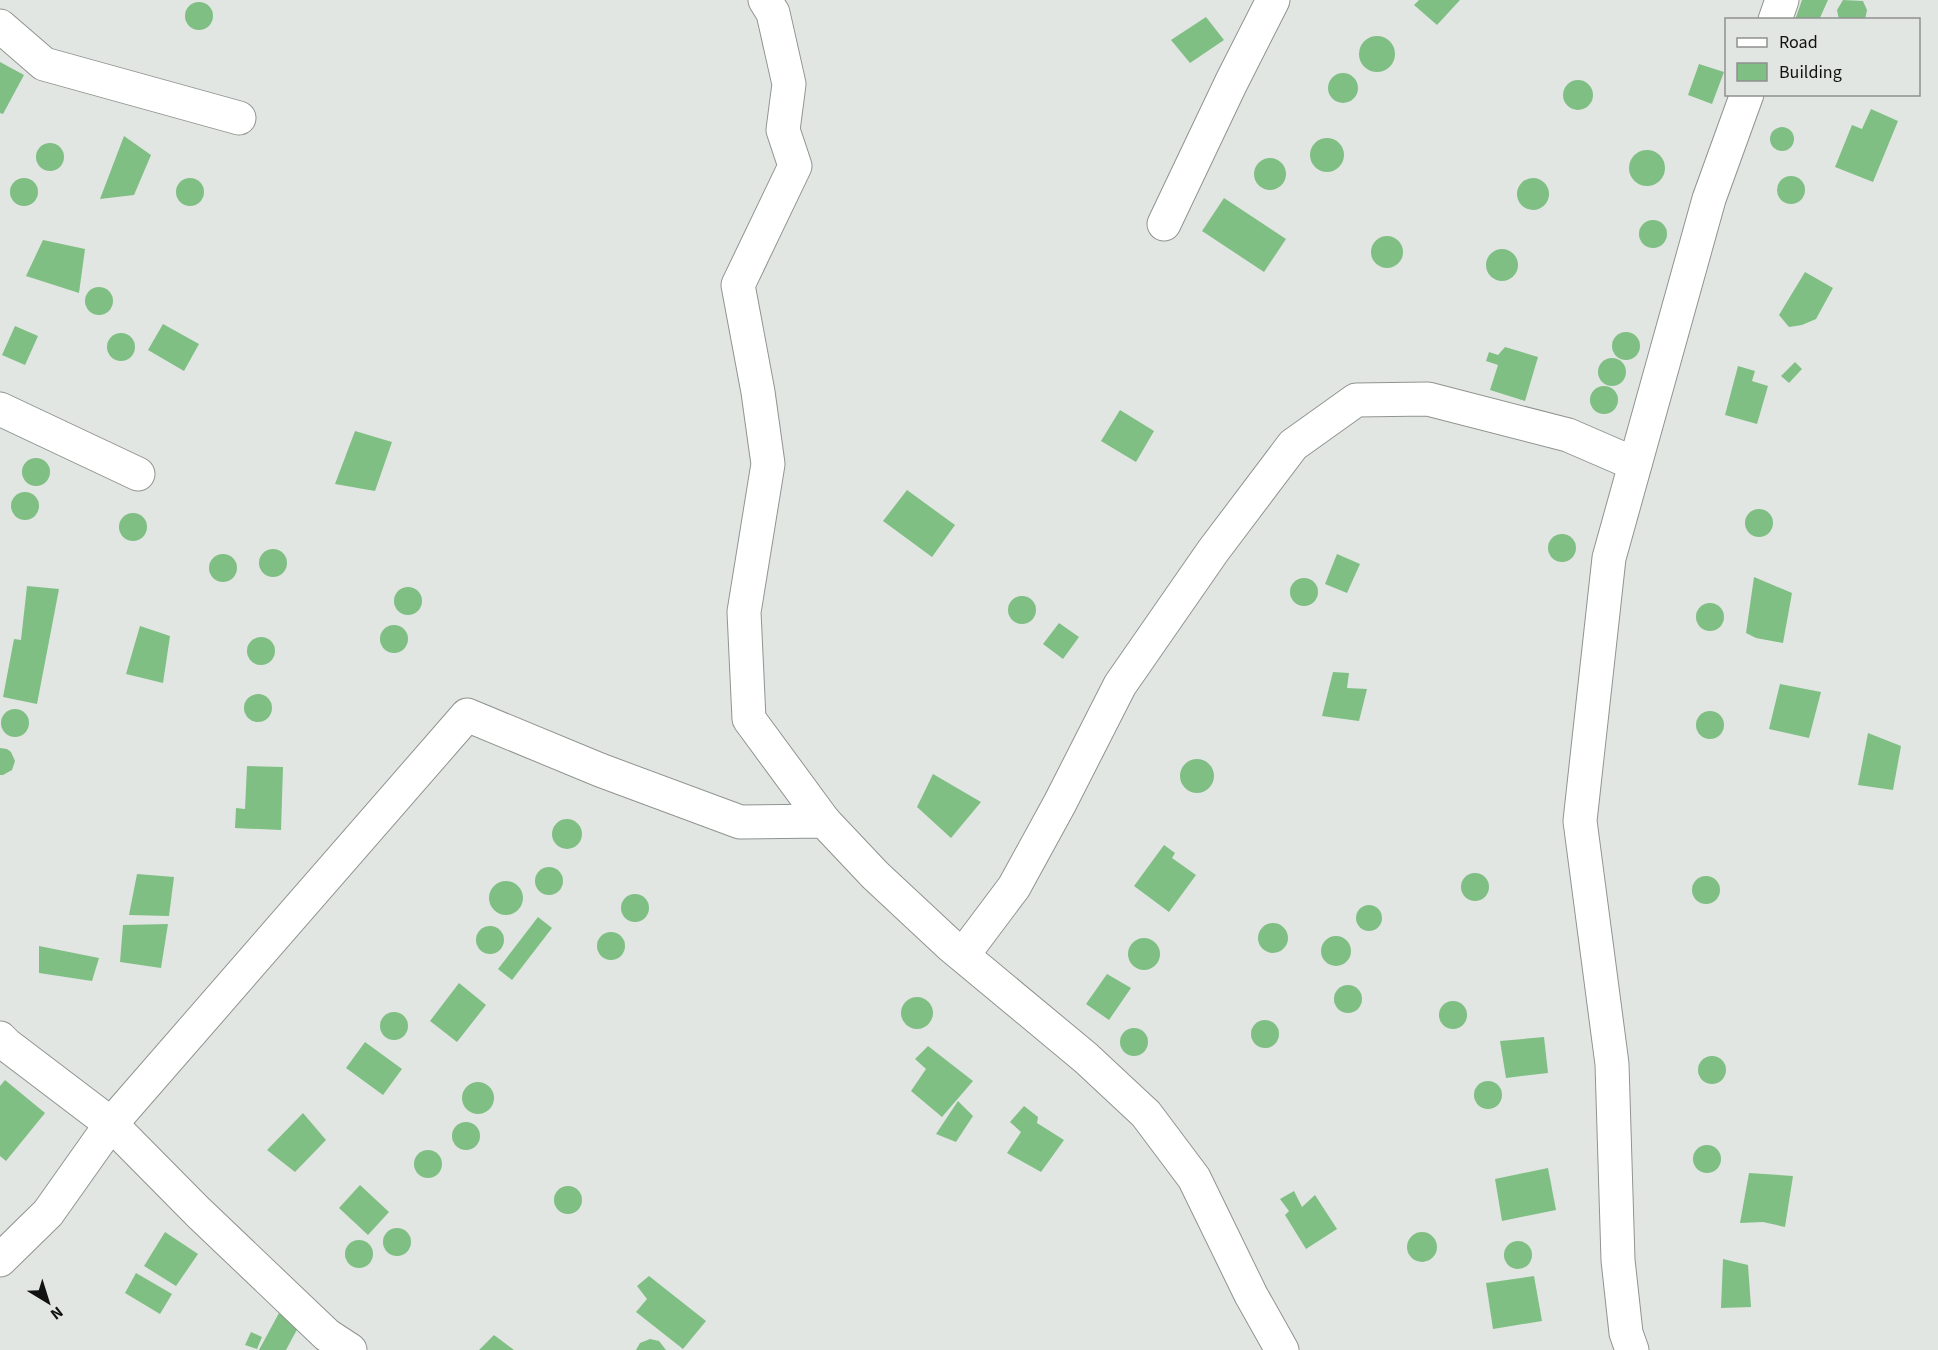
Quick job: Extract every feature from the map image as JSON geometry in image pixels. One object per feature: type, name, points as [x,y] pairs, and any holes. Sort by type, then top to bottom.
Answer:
[{"type":"street","points":[[765,0],[773,13],[789,84],[783,130],[795,166],[738,285],[758,393],[768,464],[744,612],[749,719],[824,821],[875,875],[963,955],[1086,1058],[1146,1114],[1194,1178],[1251,1296],[1282,1350]]},
{"type":"street","points":[[1164,224],[1273,0]]},
{"type":"street","points":[[1776,18],[1782,0]]},
{"type":"street","points":[[0,26],[44,64],[239,118]]},
{"type":"street","points":[[1632,1350],[1626,1333],[1618,1260],[1612,1064],[1580,821],[1609,558],[1709,199],[1747,96]]},
{"type":"street","points":[[963,955],[1014,887],[1120,685],[1213,551],[1293,445],[1356,400],[1428,399],[1568,435],[1635,464]]},
{"type":"street","points":[[0,409],[138,474]]},
{"type":"street","points":[[0,1260],[48,1213],[111,1124],[467,715],[600,770],[740,822],[824,821]]},
{"type":"street","points":[[0,1038],[111,1124],[198,1212],[327,1335],[351,1350]]},
{"type":"building","points":[[1419,0],[1460,0],[1437,25],[1414,5]]},
{"type":"building","points":[[1802,0],[1828,0],[1820,18],[1796,18]]},
{"type":"building","points":[[1843,0],[1863,1],[1867,10],[1865,18],[1839,18],[1837,10]]},
{"type":"building","points":[[199,2],[209,6],[213,16],[209,26],[199,30],[189,26],[185,16],[189,6]]},
{"type":"building","points":[[1206,17],[1224,40],[1190,63],[1171,40]]},
{"type":"building","points":[[1377,36],[1389,42],[1395,54],[1389,66],[1377,72],[1365,66],[1359,54],[1365,42]]},
{"type":"building","points":[[0,62],[24,75],[3,114],[0,113]]},
{"type":"building","points":[[1699,64],[1724,72],[1712,104],[1688,95]]},
{"type":"building","points":[[1343,73],[1354,77],[1358,88],[1354,99],[1343,103],[1332,99],[1328,88],[1332,77]]},
{"type":"building","points":[[1578,80],[1589,84],[1593,95],[1589,106],[1578,110],[1567,106],[1563,95],[1567,84]]},
{"type":"building","points":[[1871,109],[1898,121],[1873,182],[1835,167],[1852,125],[1862,129]]},
{"type":"building","points":[[1777,127],[1787,127],[1794,134],[1794,144],[1787,151],[1777,151],[1770,144],[1770,134]]},
{"type":"building","points":[[124,136],[151,155],[134,195],[100,199]]},
{"type":"building","points":[[1327,138],[1339,143],[1344,155],[1339,167],[1327,172],[1315,167],[1310,155],[1315,143]]},
{"type":"building","points":[[50,143],[60,147],[64,157],[60,167],[50,171],[40,167],[36,157],[40,147]]},
{"type":"building","points":[[1647,150],[1660,155],[1665,168],[1660,181],[1647,186],[1634,181],[1629,168],[1634,155]]},
{"type":"building","points":[[1270,158],[1281,163],[1286,174],[1281,185],[1270,190],[1259,185],[1254,174],[1259,163]]},
{"type":"building","points":[[1791,176],[1801,180],[1805,190],[1801,200],[1791,204],[1781,200],[1777,190],[1781,180]]},
{"type":"building","points":[[24,178],[34,182],[38,192],[34,202],[24,206],[14,202],[10,192],[14,182]]},
{"type":"building","points":[[190,178],[200,182],[204,192],[200,202],[190,206],[180,202],[176,192],[180,182]]},
{"type":"building","points":[[1533,178],[1544,183],[1549,194],[1544,205],[1533,210],[1522,205],[1517,194],[1522,183]]},
{"type":"building","points":[[1224,198],[1286,239],[1264,272],[1202,231]]},
{"type":"building","points":[[1653,220],[1663,224],[1667,234],[1663,244],[1653,248],[1643,244],[1639,234],[1643,224]]},
{"type":"building","points":[[1387,236],[1398,241],[1403,252],[1398,263],[1387,268],[1376,263],[1371,252],[1376,241]]},
{"type":"building","points":[[43,240],[85,249],[79,293],[26,276]]},
{"type":"building","points":[[1502,249],[1513,254],[1518,265],[1513,276],[1502,281],[1491,276],[1486,265],[1491,254]]},
{"type":"building","points":[[1805,272],[1833,288],[1816,319],[1789,327],[1779,315]]},
{"type":"building","points":[[99,287],[109,291],[113,301],[109,311],[99,315],[89,311],[85,301],[89,291]]},
{"type":"building","points":[[163,324],[199,344],[184,371],[148,350]]},
{"type":"building","points":[[15,326],[38,336],[25,365],[2,355]]},
{"type":"building","points":[[1626,332],[1636,336],[1640,346],[1636,356],[1626,360],[1616,356],[1612,346],[1616,336]]},
{"type":"building","points":[[121,333],[131,337],[135,347],[131,357],[121,361],[111,357],[107,347],[111,337]]},
{"type":"building","points":[[1505,347],[1538,357],[1525,401],[1490,390],[1498,365],[1486,361],[1489,352],[1498,355]]},
{"type":"building","points":[[1612,358],[1622,362],[1626,372],[1622,382],[1612,386],[1602,382],[1598,372],[1602,362]]},
{"type":"building","points":[[1795,362],[1802,369],[1789,383],[1781,376]]},
{"type":"building","points":[[1738,366],[1755,371],[1752,381],[1768,386],[1757,424],[1725,415]]},
{"type":"building","points":[[1604,386],[1614,390],[1618,400],[1614,410],[1604,414],[1594,410],[1590,400],[1594,390]]},
{"type":"building","points":[[1120,410],[1154,431],[1136,462],[1101,441]]},
{"type":"building","points":[[355,431],[392,442],[375,491],[335,484]]},
{"type":"building","points":[[36,458],[46,462],[50,472],[46,482],[36,486],[26,482],[22,472],[26,462]]},
{"type":"building","points":[[907,490],[955,525],[932,557],[883,521]]},
{"type":"building","points":[[25,492],[35,496],[39,506],[35,516],[25,520],[15,516],[11,506],[15,496]]},
{"type":"building","points":[[1759,509],[1769,513],[1773,523],[1769,533],[1759,537],[1749,533],[1745,523],[1749,513]]},
{"type":"building","points":[[133,513],[143,517],[147,527],[143,537],[133,541],[123,537],[119,527],[123,517]]},
{"type":"building","points":[[1562,534],[1572,538],[1576,548],[1572,558],[1562,562],[1552,558],[1548,548],[1552,538]]},
{"type":"building","points":[[273,549],[283,553],[287,563],[283,573],[273,577],[263,573],[259,563],[263,553]]},
{"type":"building","points":[[223,554],[233,558],[237,568],[233,578],[223,582],[213,578],[209,568],[213,558]]},
{"type":"building","points":[[1337,554],[1360,564],[1347,593],[1325,584]]},
{"type":"building","points":[[1754,577],[1792,593],[1783,643],[1756,638],[1746,633]]},
{"type":"building","points":[[1304,578],[1314,582],[1318,592],[1314,602],[1304,606],[1294,602],[1290,592],[1294,582]]},
{"type":"building","points":[[27,586],[59,589],[37,704],[3,697],[14,639],[21,640]]},
{"type":"building","points":[[408,587],[418,591],[422,601],[418,611],[408,615],[398,611],[394,601],[398,591]]},
{"type":"building","points":[[1022,596],[1032,600],[1036,610],[1032,620],[1022,624],[1012,620],[1008,610],[1012,600]]},
{"type":"building","points":[[1710,603],[1720,607],[1724,617],[1720,627],[1710,631],[1700,627],[1696,617],[1700,607]]},
{"type":"building","points":[[1059,623],[1079,637],[1063,659],[1043,644]]},
{"type":"building","points":[[394,625],[404,629],[408,639],[404,649],[394,653],[384,649],[380,639],[384,629]]},
{"type":"building","points":[[140,626],[170,636],[163,683],[126,674]]},
{"type":"building","points":[[261,637],[271,641],[275,651],[271,661],[261,665],[251,661],[247,651],[251,641]]},
{"type":"building","points":[[1333,672],[1349,673],[1347,688],[1367,689],[1359,721],[1322,716]]},
{"type":"building","points":[[1780,684],[1821,692],[1809,738],[1769,729]]},
{"type":"building","points":[[258,694],[268,698],[272,708],[268,718],[258,722],[248,718],[244,708],[248,698]]},
{"type":"building","points":[[15,709],[25,713],[29,723],[25,733],[15,737],[5,733],[1,723],[5,713]]},
{"type":"building","points":[[1710,711],[1720,715],[1724,725],[1720,735],[1710,739],[1700,735],[1696,725],[1700,715]]},
{"type":"building","points":[[1868,733],[1901,746],[1893,790],[1858,785]]},
{"type":"building","points":[[0,748],[11,752],[15,761],[12,770],[3,775],[0,775]]},
{"type":"building","points":[[1197,759],[1209,764],[1214,776],[1209,788],[1197,793],[1185,788],[1180,776],[1185,764]]},
{"type":"building","points":[[247,766],[283,767],[281,830],[235,828],[236,808],[245,809]]},
{"type":"building","points":[[933,774],[981,802],[951,838],[917,807]]},
{"type":"building","points":[[567,819],[573,820],[581,828],[581,840],[573,848],[567,849],[561,848],[553,840],[552,834],[553,828],[561,820]]},
{"type":"building","points":[[1164,845],[1175,853],[1172,858],[1196,875],[1169,912],[1134,886]]},
{"type":"building","points":[[549,867],[559,871],[563,881],[559,891],[549,895],[539,891],[535,881],[539,871]]},
{"type":"building","points":[[1475,873],[1485,877],[1489,887],[1485,897],[1475,901],[1465,897],[1461,887],[1465,877]]},
{"type":"building","points":[[137,874],[174,877],[169,916],[129,915]]},
{"type":"building","points":[[1706,876],[1716,880],[1720,890],[1716,900],[1706,904],[1696,900],[1692,890],[1696,880]]},
{"type":"building","points":[[506,881],[518,886],[523,898],[518,910],[506,915],[494,910],[489,898],[494,886]]},
{"type":"building","points":[[635,894],[645,898],[649,908],[645,918],[635,922],[625,918],[621,908],[625,898]]},
{"type":"building","points":[[1369,905],[1378,909],[1382,918],[1378,927],[1369,931],[1360,927],[1356,918],[1360,909]]},
{"type":"building","points":[[538,917],[552,928],[512,980],[498,969]]},
{"type":"building","points":[[1273,923],[1284,927],[1288,938],[1284,949],[1273,953],[1262,949],[1258,938],[1262,927]]},
{"type":"building","points":[[168,924],[161,968],[120,962],[123,925]]},
{"type":"building","points":[[490,926],[500,930],[504,940],[500,950],[490,954],[480,950],[476,940],[480,930]]},
{"type":"building","points":[[611,932],[621,936],[625,946],[621,956],[611,960],[601,956],[597,946],[601,936]]},
{"type":"building","points":[[1336,936],[1342,937],[1350,945],[1350,957],[1342,965],[1336,966],[1330,965],[1322,957],[1321,951],[1322,945],[1330,937]]},
{"type":"building","points":[[1144,938],[1155,943],[1160,954],[1155,965],[1144,970],[1133,965],[1128,954],[1133,943]]},
{"type":"building","points":[[39,946],[99,958],[92,981],[39,973]]},
{"type":"building","points":[[1107,974],[1131,988],[1109,1020],[1086,1004]]},
{"type":"building","points":[[459,983],[486,1005],[457,1042],[430,1021]]},
{"type":"building","points":[[1348,985],[1358,989],[1362,999],[1358,1009],[1348,1013],[1338,1009],[1334,999],[1338,989]]},
{"type":"building","points":[[917,997],[928,1002],[933,1013],[928,1024],[917,1029],[906,1024],[901,1013],[906,1002]]},
{"type":"building","points":[[1453,1001],[1463,1005],[1467,1015],[1463,1025],[1453,1029],[1443,1025],[1439,1015],[1443,1005]]},
{"type":"building","points":[[394,1012],[404,1016],[408,1026],[404,1036],[394,1040],[384,1036],[380,1026],[384,1016]]},
{"type":"building","points":[[1265,1020],[1275,1024],[1279,1034],[1275,1044],[1265,1048],[1255,1044],[1251,1034],[1255,1024]]},
{"type":"building","points":[[1134,1028],[1144,1032],[1148,1042],[1144,1052],[1134,1056],[1124,1052],[1120,1042],[1124,1032]]},
{"type":"building","points":[[1544,1037],[1548,1073],[1506,1078],[1500,1041]]},
{"type":"building","points":[[365,1042],[402,1069],[383,1095],[346,1068]]},
{"type":"building","points":[[928,1046],[973,1081],[942,1117],[911,1091],[926,1069],[915,1059]]},
{"type":"building","points":[[1712,1056],[1722,1060],[1726,1070],[1722,1080],[1712,1084],[1702,1080],[1698,1070],[1702,1060]]},
{"type":"building","points":[[5,1080],[45,1113],[6,1161],[0,1156],[0,1086]]},
{"type":"building","points":[[1488,1081],[1498,1085],[1502,1095],[1498,1105],[1488,1109],[1478,1105],[1474,1095],[1478,1085]]},
{"type":"building","points":[[478,1082],[489,1087],[494,1098],[489,1109],[478,1114],[467,1109],[462,1098],[467,1087]]},
{"type":"building","points":[[958,1101],[973,1116],[956,1142],[936,1134]]},
{"type":"building","points":[[1024,1106],[1038,1117],[1037,1123],[1064,1140],[1041,1172],[1007,1153],[1021,1132],[1010,1122]]},
{"type":"building","points":[[303,1113],[326,1140],[295,1172],[267,1150]]},
{"type":"building","points":[[466,1122],[476,1126],[480,1136],[476,1146],[466,1150],[456,1146],[452,1136],[456,1126]]},
{"type":"building","points":[[1707,1145],[1717,1149],[1721,1159],[1717,1169],[1707,1173],[1697,1169],[1693,1159],[1697,1149]]},
{"type":"building","points":[[428,1150],[438,1154],[442,1164],[438,1174],[428,1178],[418,1174],[414,1164],[418,1154]]},
{"type":"building","points":[[1548,1168],[1556,1210],[1502,1221],[1495,1179]]},
{"type":"building","points":[[1749,1173],[1793,1176],[1785,1227],[1763,1222],[1740,1223]]},
{"type":"building","points":[[360,1185],[389,1212],[368,1235],[339,1208]]},
{"type":"building","points":[[568,1186],[578,1190],[582,1200],[578,1210],[568,1214],[558,1210],[554,1200],[558,1190]]},
{"type":"building","points":[[1294,1191],[1302,1207],[1315,1195],[1337,1229],[1306,1249],[1285,1215],[1289,1211],[1280,1199]]},
{"type":"building","points":[[397,1228],[407,1232],[411,1242],[407,1252],[397,1256],[387,1252],[383,1242],[387,1232]]},
{"type":"building","points":[[165,1232],[198,1254],[176,1286],[144,1266]]},
{"type":"building","points":[[1422,1232],[1433,1236],[1437,1247],[1433,1258],[1422,1262],[1411,1258],[1407,1247],[1411,1236]]},
{"type":"building","points":[[359,1240],[369,1244],[373,1254],[369,1264],[359,1268],[349,1264],[345,1254],[349,1244]]},
{"type":"building","points":[[1518,1241],[1528,1245],[1532,1255],[1528,1265],[1518,1269],[1508,1265],[1504,1255],[1508,1245]]},
{"type":"building","points":[[1723,1259],[1748,1265],[1751,1307],[1721,1308]]},
{"type":"building","points":[[136,1273],[172,1294],[160,1314],[125,1293]]},
{"type":"building","points":[[649,1276],[706,1321],[683,1349],[636,1312],[647,1299],[637,1286]]},
{"type":"building","points":[[1534,1276],[1542,1321],[1493,1329],[1486,1283]]},
{"type":"building","points":[[279,1313],[300,1324],[286,1350],[259,1350]]},
{"type":"building","points":[[251,1332],[262,1337],[257,1349],[245,1345]]},
{"type":"building","points":[[494,1335],[514,1350],[479,1350]]},
{"type":"building","points":[[650,1339],[659,1341],[666,1350],[636,1350],[640,1343]]}]
